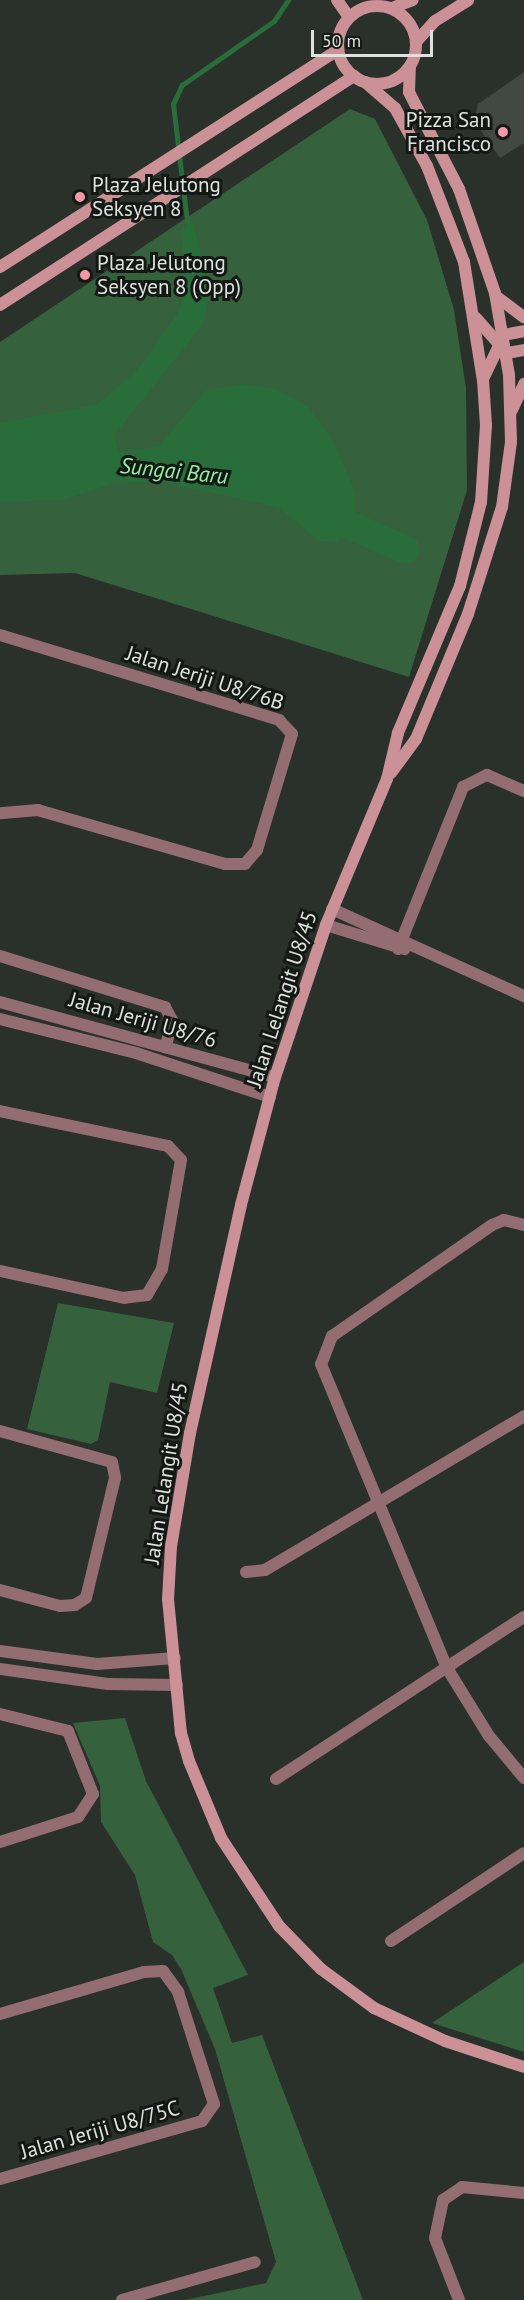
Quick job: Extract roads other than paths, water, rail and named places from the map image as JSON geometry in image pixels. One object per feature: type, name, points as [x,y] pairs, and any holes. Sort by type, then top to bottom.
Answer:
[{"type":"street","points":[[337,0],[349,17]]},
{"type":"street","points":[[359,79],[338,50],[338,38],[349,17],[369,6],[392,8],[413,0]]},
{"type":"street","points":[[0,305],[204,172],[359,79],[390,82],[410,66],[416,42],[435,21],[468,0]]},
{"type":"street","points":[[392,8],[409,22],[416,42]]},
{"type":"street","points":[[0,267],[338,50]]},
{"type":"street","name":"Jalan Lelangit U8/45","points":[[387,779],[416,739],[454,650],[502,507],[510,416],[502,350],[504,335],[495,293],[459,189],[409,92],[410,66]]},
{"type":"street","name":"Jalan Lelangit U8/45","points":[[359,79],[395,108],[441,193],[464,262],[476,318],[483,380],[486,425],[481,502],[475,540],[438,644],[398,733],[387,779],[332,909],[275,1077],[216,1313],[171,1546],[168,1599],[181,1733],[208,1812],[238,1869],[299,1949],[374,2008],[445,2041],[524,2067]]},
{"type":"street","points":[[495,293],[524,317]]},
{"type":"street","points":[[476,318],[502,350]]},
{"type":"street","points":[[504,335],[524,331]]},
{"type":"street","points":[[502,350],[524,350]]},
{"type":"street","points":[[483,380],[502,350]]},
{"type":"street","points":[[510,416],[524,384]]},
{"type":"street","name":"Jalan Jeriji U8/76B","points":[[0,635],[279,720],[292,734],[257,850],[245,864],[225,864],[38,810],[0,813]]},
{"type":"street","points":[[400,943],[464,787],[487,775],[524,790]]},
{"type":"street","points":[[332,909],[400,943]]},
{"type":"street","points":[[326,925],[414,948],[524,996]]},
{"type":"street","points":[[0,956],[165,1007],[172,1020],[166,1047]]},
{"type":"street","name":"Jalan Jeriji U8/76","points":[[0,1002],[275,1077]]},
{"type":"street","name":"Jalan Jeriji U8/76","points":[[0,1018],[136,1053],[270,1096]]},
{"type":"street","points":[[0,1111],[168,1146],[181,1160],[162,1269],[147,1295],[124,1298],[0,1271]]},
{"type":"street","points":[[524,1225],[504,1220],[492,1225],[327,1342],[322,1371],[381,1505],[447,1668],[489,1736],[524,1778]]},
{"type":"street","points":[[246,1572],[265,1570],[381,1505],[524,1416]]},
{"type":"street","points":[[0,1431],[112,1462],[115,1478],[86,1598],[75,1605],[60,1606],[0,1590]]},
{"type":"street","points":[[276,1779],[524,1617]]},
{"type":"street","points":[[0,1651],[97,1664],[174,1658]]},
{"type":"street","points":[[0,1669],[108,1684],[177,1684]]},
{"type":"street","points":[[0,1714],[68,1731],[93,1794],[78,1817],[0,1842]]},
{"type":"street","points":[[391,1941],[524,1853]]},
{"type":"street","name":"Jalan Jeriji U8/75C","points":[[0,2014],[144,1972],[163,1971],[178,1992],[213,2104],[202,2121],[0,2179]]},
{"type":"street","points":[[459,2300],[435,2238],[443,2200],[462,2187],[524,2193]]},
{"type":"street","points":[[122,2300],[255,2262]]},
{"type":"water","points":[[193,222],[209,292],[204,323],[114,435],[119,453],[159,446],[205,391],[240,384],[276,389],[308,407],[333,441],[356,494],[354,517],[338,542],[320,541],[278,507],[156,481],[114,483],[62,500],[0,502],[0,423],[96,405],[135,373],[178,313],[186,288],[181,230]]},
{"type":"waterway","points":[[188,230],[173,104],[182,85],[274,21],[288,0]]},
{"type":"waterway","name":"Sungai Baru","points":[[315,510],[406,550]]},
{"type":"place","name":"Pizza San Francisco","points":[[503,132]]},
{"type":"place","name":"Plaza Jelutong Seksyen 8","points":[[80,197]]},
{"type":"place","name":"Plaza Jelutong Seksyen 8 (Opp)","points":[[85,275]]}]
